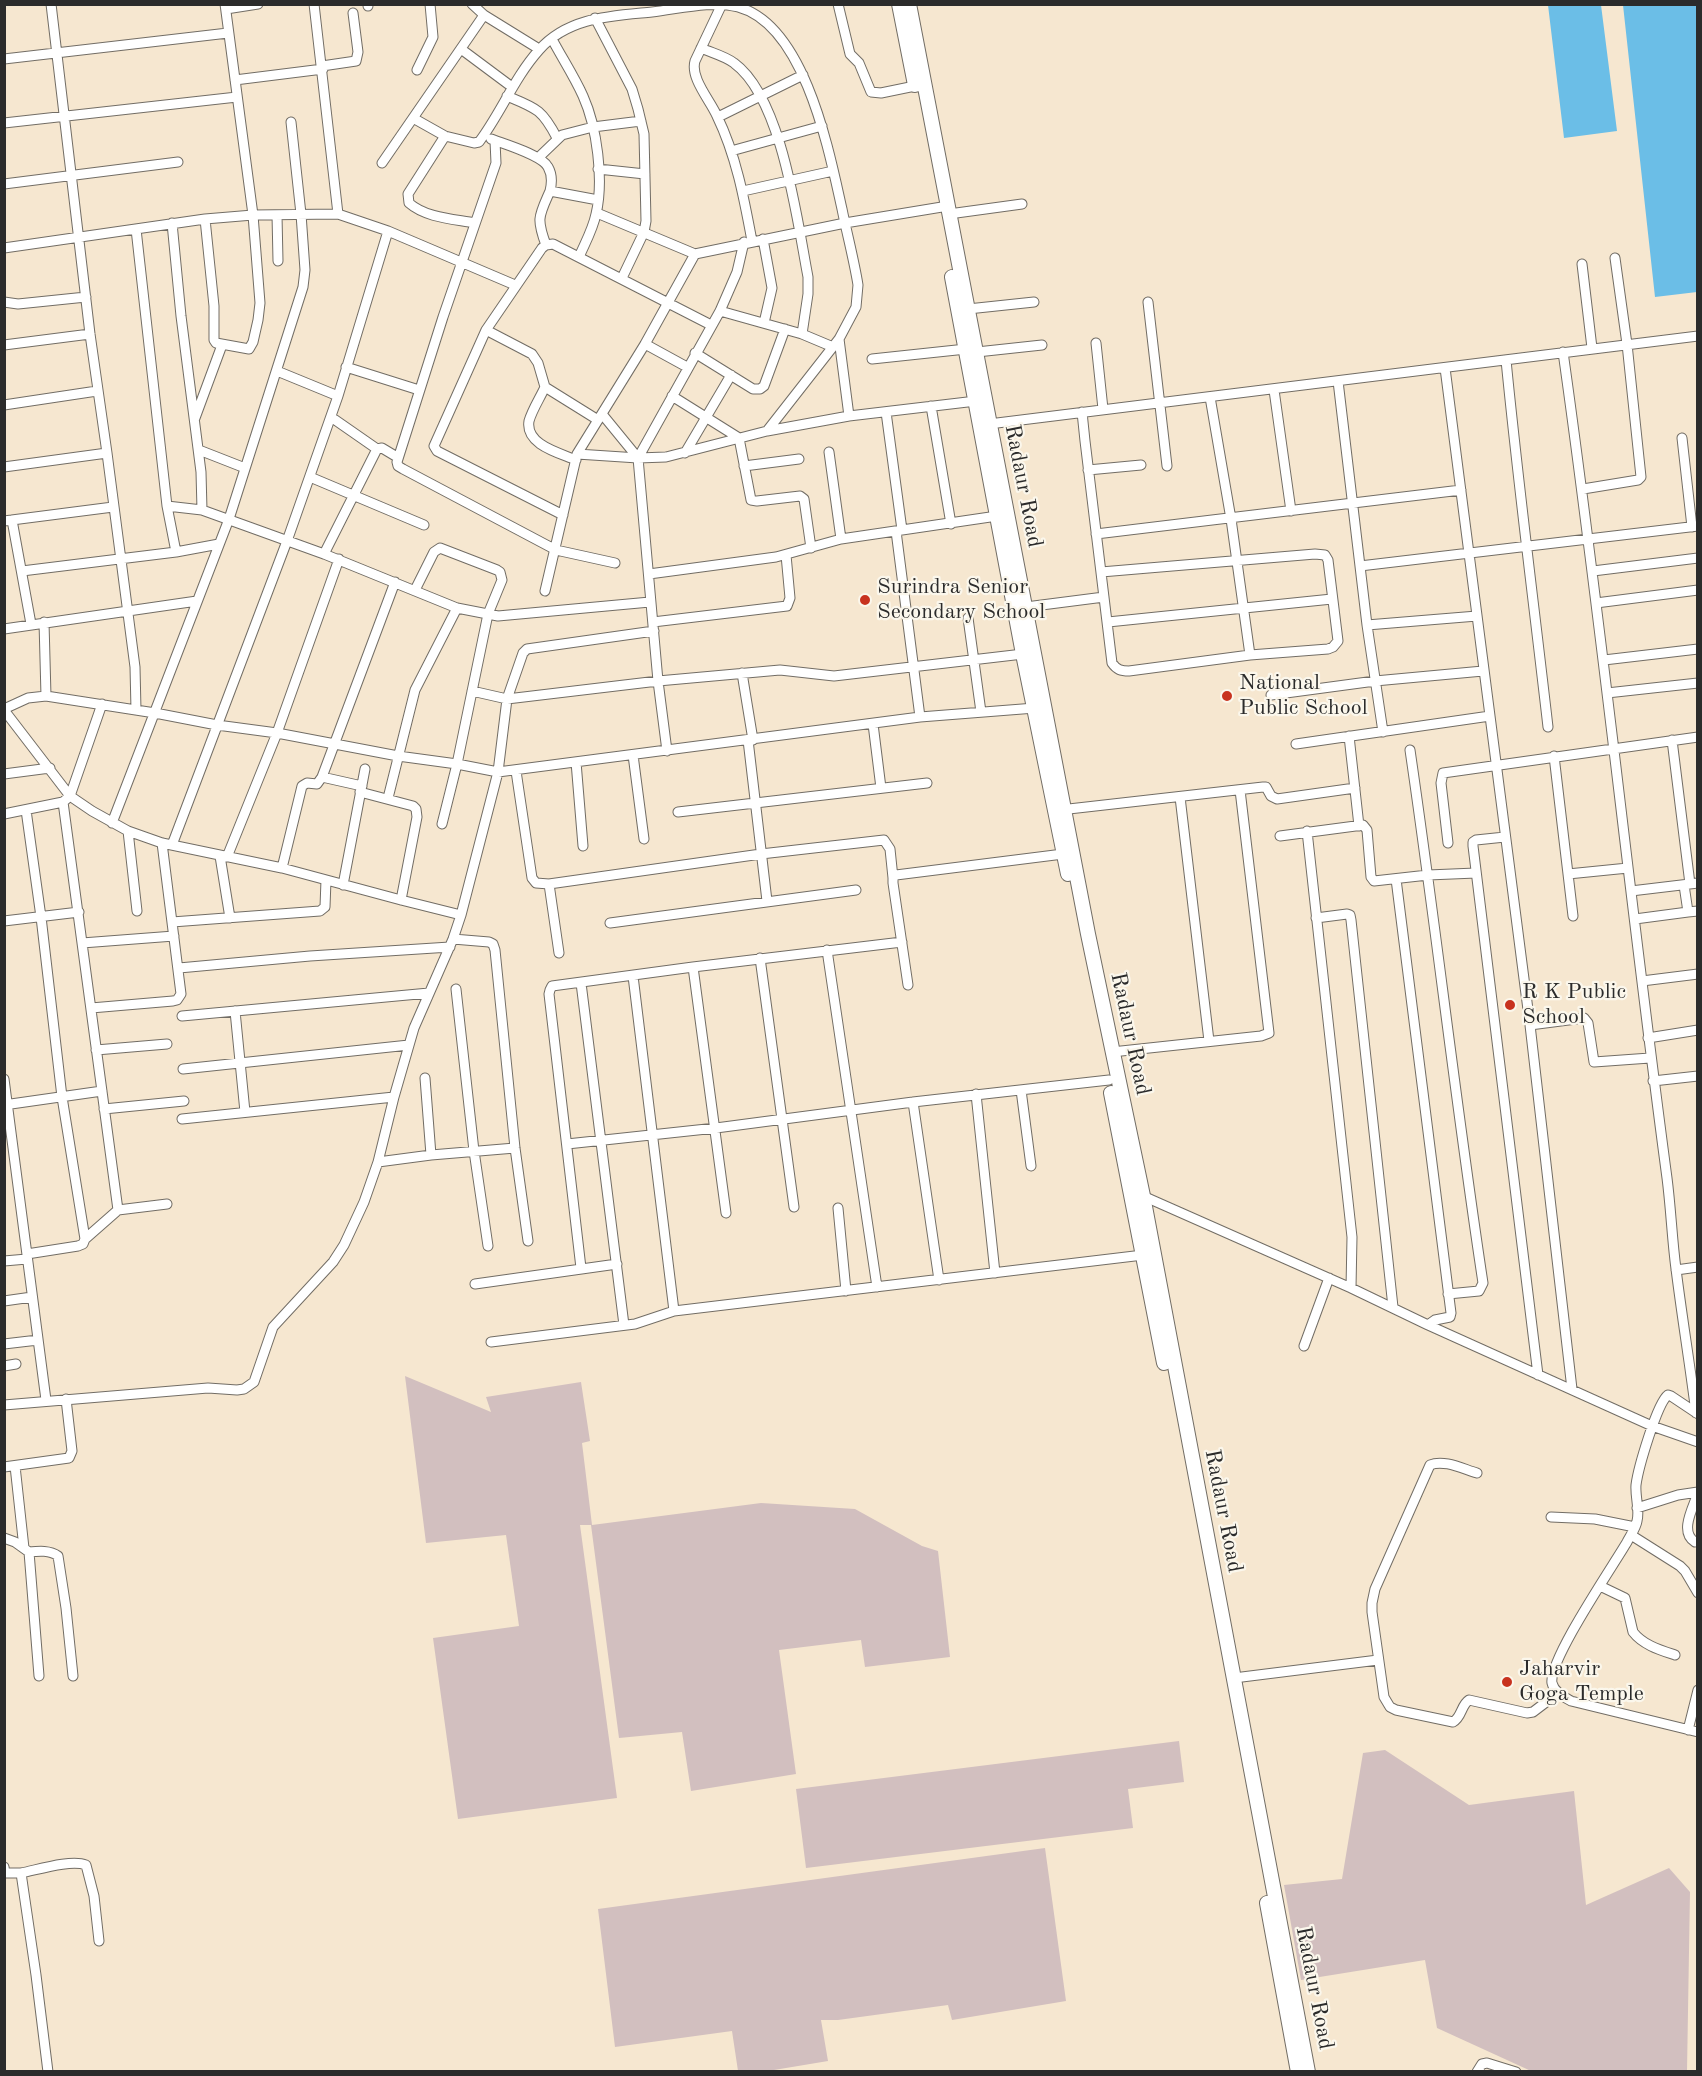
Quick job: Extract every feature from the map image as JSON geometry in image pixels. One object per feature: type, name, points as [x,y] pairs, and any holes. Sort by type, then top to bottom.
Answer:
[{"type":"main road","name":"Radaur Road","points":[[899,4],[915,86],[968,309],[976,401],[1023,654],[1060,810],[1143,1196],[1308,2072]]},
{"type":"main road","name":"Radaur Road","points":[[909,4],[971,351],[989,424],[1026,607],[1060,810],[1063,854],[1103,1042],[1236,1724],[1250,1819],[1298,2072]]},
{"type":"street","points":[[51,4],[97,391],[135,667],[136,710]]},
{"type":"street","points":[[205,219],[214,306],[214,340],[222,345],[249,349],[253,342],[260,311],[253,215],[225,7],[258,4]]},
{"type":"street","points":[[314,4],[338,214]]},
{"type":"street","points":[[417,70],[433,37],[430,4]]},
{"type":"street","points":[[472,4],[484,15],[539,50]]},
{"type":"street","points":[[611,16],[618,4]]},
{"type":"street","points":[[838,4],[850,54],[859,63],[871,92],[881,93],[915,86]]},
{"type":"street","points":[[667,751],[658,681],[638,458],[720,311],[748,242],[742,190],[731,151],[718,117],[694,71],[695,61],[722,5]]},
{"type":"street","points":[[413,118],[445,136],[474,143],[479,142],[512,87],[539,50],[562,30],[596,18],[663,7],[722,5],[747,11],[770,26],[803,75],[822,126],[856,274],[858,297],[856,307],[836,343],[767,431]]},
{"type":"street","points":[[235,80],[356,61],[358,52],[353,13]]},
{"type":"street","points":[[382,163],[484,15]]},
{"type":"street","points":[[596,18],[632,89],[644,134],[646,211],[644,232],[622,278]]},
{"type":"street","points":[[4,58],[228,33]]},
{"type":"street","points":[[552,39],[582,93],[593,127],[598,169],[597,213],[579,257]]},
{"type":"street","points":[[701,48],[735,63],[747,74],[761,97],[778,136],[789,181],[808,284],[802,334]]},
{"type":"street","points":[[461,49],[512,87]]},
{"type":"street","points":[[718,117],[803,75]]},
{"type":"street","points":[[507,96],[538,111],[547,119],[557,138]]},
{"type":"street","points":[[4,123],[237,97]]},
{"type":"street","points":[[538,158],[562,135],[593,127],[641,121]]},
{"type":"street","points":[[112,823],[229,519],[305,278],[291,122]]},
{"type":"street","points":[[731,151],[778,136],[822,126]]},
{"type":"street","points":[[445,136],[408,194],[409,202],[419,210],[430,214],[475,223]]},
{"type":"street","points":[[483,136],[538,158],[548,165],[551,175],[550,191],[539,222],[546,245]]},
{"type":"street","points":[[495,141],[496,163],[397,456],[398,466],[556,550],[615,563]]},
{"type":"street","points":[[4,184],[178,162]]},
{"type":"street","points":[[598,169],[645,174]]},
{"type":"street","points":[[742,190],[833,171]]},
{"type":"street","points":[[550,191],[598,200]]},
{"type":"street","points":[[597,213],[695,254],[845,223],[946,209],[1022,204]]},
{"type":"street","points":[[277,214],[278,261]]},
{"type":"street","points":[[4,248],[205,219],[277,214],[338,214],[463,261],[515,285]]},
{"type":"street","points":[[172,223],[181,316],[202,478],[202,510]]},
{"type":"street","points":[[136,229],[168,506],[176,552]]},
{"type":"street","points":[[172,845],[310,477],[338,396],[388,231]]},
{"type":"street","points":[[764,239],[772,288],[764,323]]},
{"type":"street","points":[[563,515],[435,449],[435,443],[486,330],[515,285],[546,245],[553,244],[711,325]]},
{"type":"street","points":[[545,591],[577,457],[645,344],[695,254]]},
{"type":"street","points":[[1583,489],[1634,481],[1641,477],[1615,258]]},
{"type":"street","points":[[1582,264],[1592,348]]},
{"type":"street","points":[[4,302],[18,304],[86,297]]},
{"type":"street","points":[[968,309],[1034,302]]},
{"type":"street","points":[[1148,302],[1167,466]]},
{"type":"street","points":[[720,311],[836,343]]},
{"type":"street","points":[[695,353],[753,389],[760,389],[764,386],[785,329]]},
{"type":"street","points":[[486,330],[532,354],[538,363],[545,387],[530,419],[532,437],[544,446],[577,457],[666,457],[767,431],[849,416],[976,401]]},
{"type":"street","points":[[4,345],[90,334]]},
{"type":"street","points":[[989,424],[1698,336]]},
{"type":"street","points":[[836,343],[849,416]]},
{"type":"street","points":[[1096,343],[1103,409]]},
{"type":"street","points":[[645,344],[687,367]]},
{"type":"street","points":[[194,420],[222,345]]},
{"type":"street","points":[[872,359],[1042,345]]},
{"type":"street","points":[[1563,352],[1583,489],[1676,1270],[1697,1413]]},
{"type":"street","points":[[1506,360],[1514,449],[1528,546],[1548,727]]},
{"type":"street","points":[[346,367],[419,390]]},
{"type":"street","points":[[1445,368],[1530,1025],[1572,1389]]},
{"type":"street","points":[[277,370],[338,396]]},
{"type":"street","points":[[685,453],[731,375]]},
{"type":"street","points":[[1338,381],[1374,681],[1383,732]]},
{"type":"street","points":[[545,387],[600,417],[638,458]]},
{"type":"street","points":[[1274,390],[1291,511]]},
{"type":"street","points":[[4,405],[97,391]]},
{"type":"street","points":[[672,396],[739,438],[751,500],[800,496],[804,499],[811,548]]},
{"type":"street","points":[[1210,397],[1231,519],[1250,655]]},
{"type":"street","points":[[931,406],[951,524]]},
{"type":"street","points":[[886,412],[920,717]]},
{"type":"street","points":[[1082,412],[1096,534],[1104,597],[1108,622],[1112,663],[1119,670],[1130,671],[1250,655],[1328,649],[1338,641],[1328,560],[1325,555],[1235,560],[1101,572]]},
{"type":"street","points":[[331,417],[377,449],[382,448],[397,456]]},
{"type":"street","points":[[1360,566],[1695,527],[1682,438]]},
{"type":"street","points":[[324,554],[377,449]]},
{"type":"street","points":[[199,450],[245,468]]},
{"type":"street","points":[[829,452],[841,539]]},
{"type":"street","points":[[4,467],[107,453]]},
{"type":"street","points":[[744,466],[799,459]]},
{"type":"street","points":[[1089,470],[1141,465]]},
{"type":"street","points":[[310,477],[424,525]]},
{"type":"street","points":[[1096,534],[1461,490]]},
{"type":"street","points":[[168,506],[202,510],[229,519],[396,582],[457,608],[509,616],[651,602]]},
{"type":"street","points":[[31,624],[22,571],[14,552],[8,520],[113,507]]},
{"type":"street","points":[[649,574],[786,555],[841,539],[997,516]]},
{"type":"street","points":[[22,571],[176,552],[219,544]]},
{"type":"street","points":[[415,590],[437,549],[444,549],[500,572],[502,580],[488,614],[457,764],[442,824]]},
{"type":"street","points":[[4,1405],[202,1388],[237,1390],[250,1387],[257,1374],[273,1327],[325,1272],[344,1245],[364,1202],[378,1162],[409,1046],[461,915],[498,772],[507,699],[523,653],[527,649],[653,626],[787,606],[790,598],[786,555]]},
{"type":"street","points":[[1593,571],[1698,558]]},
{"type":"street","points":[[230,918],[224,856],[277,733],[339,560]]},
{"type":"street","points":[[282,868],[302,786],[307,783],[317,784],[322,777],[396,582]]},
{"type":"street","points":[[1596,603],[1698,590]]},
{"type":"street","points":[[1026,607],[1104,597]]},
{"type":"street","points":[[1108,622],[1332,599]]},
{"type":"street","points":[[4,629],[197,601]]},
{"type":"street","points":[[388,798],[415,690],[457,608]]},
{"type":"street","points":[[1367,626],[1477,616]]},
{"type":"street","points":[[968,618],[981,712]]},
{"type":"street","points":[[44,622],[46,696]]},
{"type":"street","points":[[1604,660],[1698,649]]},
{"type":"street","points":[[472,691],[507,699],[742,673],[790,670],[826,677],[1023,654]]},
{"type":"street","points":[[1271,695],[1374,681],[1484,671]]},
{"type":"street","points":[[742,673],[750,740],[754,803],[767,901]]},
{"type":"street","points":[[1607,693],[1698,682]]},
{"type":"street","points":[[118,1210],[82,943],[67,799],[50,768],[4,709],[28,698],[46,696],[277,733],[498,772],[920,717],[1035,708]]},
{"type":"street","points":[[67,799],[102,704]]},
{"type":"street","points":[[1296,744],[1490,716]]},
{"type":"street","points":[[873,723],[881,788]]},
{"type":"street","points":[[1349,736],[1359,826]]},
{"type":"street","points":[[1448,843],[1441,775],[1443,773],[1698,737]]},
{"type":"street","points":[[1635,918],[1693,911],[1672,740]]},
{"type":"street","points":[[1410,750],[1483,1283],[1482,1290],[1479,1291],[1448,1293]]},
{"type":"street","points":[[633,755],[644,839]]},
{"type":"street","points":[[1554,756],[1573,916]]},
{"type":"street","points":[[576,762],[583,846]]},
{"type":"street","points":[[4,774],[50,768]]},
{"type":"street","points":[[343,885],[365,770]]},
{"type":"street","points":[[516,771],[532,878],[536,884],[884,840],[890,849],[908,985]]},
{"type":"street","points":[[322,777],[413,806],[417,813],[401,900]]},
{"type":"street","points":[[678,812],[927,783]]},
{"type":"street","points":[[1060,810],[1266,787],[1271,796],[1277,799],[1355,788]]},
{"type":"street","points":[[1112,1052],[1269,1033],[1240,790]]},
{"type":"street","points":[[1180,797],[1209,1041]]},
{"type":"street","points":[[4,814],[67,799],[128,831],[162,843],[282,868],[461,915]]},
{"type":"street","points":[[26,810],[62,1097],[85,1239]]},
{"type":"street","points":[[1280,836],[1363,825],[1367,830],[1372,880],[1476,873]]},
{"type":"street","points":[[128,831],[137,911]]},
{"type":"street","points":[[1307,831],[1352,1237],[1352,1288]]},
{"type":"street","points":[[1505,837],[1473,842],[1538,1375]]},
{"type":"street","points":[[91,1008],[177,1000],[181,994],[162,843]]},
{"type":"street","points":[[893,878],[902,874],[1063,854]]},
{"type":"street","points":[[1568,874],[1628,868]]},
{"type":"street","points":[[1396,879],[1451,1313],[1450,1317],[1435,1320],[1428,1325]]},
{"type":"street","points":[[172,922],[320,911],[325,907],[326,880]]},
{"type":"street","points":[[549,884],[559,953]]},
{"type":"street","points":[[1631,891],[1690,884]]},
{"type":"street","points":[[610,923],[856,890]]},
{"type":"street","points":[[4,921],[79,912]]},
{"type":"street","points":[[1316,918],[1347,914],[1350,915],[1351,920],[1393,1307]]},
{"type":"street","points":[[82,943],[174,936]]},
{"type":"street","points":[[179,968],[451,943],[489,942],[493,944],[515,1148],[528,1241]]},
{"type":"street","points":[[581,1268],[549,990],[552,986],[760,958],[902,942]]},
{"type":"street","points":[[827,950],[877,1287]]},
{"type":"street","points":[[760,958],[794,1207]]},
{"type":"street","points":[[693,967],[726,1213]]},
{"type":"street","points":[[1642,981],[1698,974]]},
{"type":"street","points":[[633,976],[674,1311]]},
{"type":"street","points":[[581,983],[624,1325]]},
{"type":"street","points":[[456,989],[474,1151],[488,1246]]},
{"type":"street","points":[[182,1016],[429,993]]},
{"type":"street","points":[[235,1011],[245,1112]]},
{"type":"street","points":[[1530,1025],[1584,1018],[1588,1023],[1594,1062],[1650,1058]]},
{"type":"street","points":[[1648,1038],[1698,1030]]},
{"type":"street","points":[[96,1050],[167,1044]]},
{"type":"street","points":[[183,1069],[409,1046]]},
{"type":"street","points":[[1653,1081],[1698,1076]]},
{"type":"street","points":[[425,1078],[431,1155]]},
{"type":"street","points":[[4,1079],[46,1400]]},
{"type":"street","points":[[567,1144],[652,1136],[976,1094],[1109,1080]]},
{"type":"street","points":[[1021,1090],[1031,1166]]},
{"type":"street","points":[[6,1105],[102,1091]]},
{"type":"street","points":[[976,1094],[995,1272]]},
{"type":"street","points":[[182,1119],[394,1097]]},
{"type":"street","points":[[104,1109],[184,1101]]},
{"type":"street","points":[[914,1102],[939,1280]]},
{"type":"street","points":[[378,1162],[515,1148]]},
{"type":"street","points":[[1143,1196],[1352,1288],[1428,1325],[1652,1426],[1698,1442]]},
{"type":"street","points":[[4,1262],[83,1244],[85,1239],[118,1210],[167,1204]]},
{"type":"street","points":[[838,1208],[846,1291]]},
{"type":"street","points":[[491,1342],[624,1325],[645,1321],[674,1311],[1143,1256]]},
{"type":"street","points":[[475,1284],[616,1263]]},
{"type":"street","points":[[1676,1270],[1698,1267]]},
{"type":"street","points":[[1304,1346],[1329,1278]]},
{"type":"street","points":[[4,1301],[32,1297]]},
{"type":"street","points":[[4,1344],[38,1340]]},
{"type":"street","points":[[4,1366],[16,1364]]},
{"type":"street","points":[[1697,1413],[1668,1395],[1663,1399],[1652,1426],[1636,1482],[1638,1521],[1563,1648],[1552,1677],[1554,1688],[1558,1693],[1572,1701],[1693,1731],[1698,1690]]},
{"type":"street","points":[[4,1467],[65,1459],[72,1455],[66,1399]]},
{"type":"street","points":[[1477,1473],[1444,1463],[1432,1464],[1427,1469],[1375,1589],[1372,1612],[1384,1697],[1390,1707],[1417,1716],[1450,1722],[1457,1721],[1464,1704],[1469,1700],[1527,1713],[1533,1712],[1558,1693]]},
{"type":"street","points":[[15,1466],[27,1550],[39,1676]]},
{"type":"street","points":[[1637,1508],[1678,1495],[1698,1492],[1687,1531],[1689,1538],[1695,1542]]},
{"type":"street","points":[[1551,1517],[1595,1519],[1633,1531],[1680,1566],[1698,1593]]},
{"type":"street","points":[[4,1538],[27,1550],[54,1553],[58,1556],[73,1676]]},
{"type":"street","points":[[1600,1586],[1625,1599],[1636,1636],[1659,1650],[1675,1655]]},
{"type":"street","points":[[1234,1678],[1378,1660]]},
{"type":"street","points":[[5,1871],[21,1873],[69,1864],[86,1865],[94,1896],[99,1941]]},
{"type":"street","points":[[21,1873],[48,2072]]},
{"type":"street","points":[[1477,2072],[1482,2064],[1487,2063],[1516,2072]]},
{"type":"shaded area","points":[[405,1376],[491,1412],[486,1397],[581,1382],[590,1441],[582,1443],[592,1525],[761,1503],[855,1509],[922,1546],[938,1551],[950,1657],[865,1667],[861,1640],[779,1650],[796,1774],[691,1791],[682,1732],[619,1738],[591,1525],[580,1525],[617,1798],[458,1819],[433,1638],[519,1626],[506,1535],[426,1543]]},
{"type":"shaded area","points":[[1179,1741],[1184,1782],[1128,1789],[1133,1828],[806,1868],[796,1789]]},
{"type":"shaded area","points":[[1385,1750],[1469,1805],[1574,1791],[1586,1905],[1669,1868],[1690,1892],[1687,2071],[1531,2071],[1437,2028],[1425,1960],[1301,1980],[1284,1885],[1342,1879],[1363,1753]]},
{"type":"shaded area","points":[[1045,1848],[1066,2001],[952,2020],[948,2005],[838,2020],[821,2020],[828,2061],[768,2071],[738,2071],[732,2031],[615,2047],[598,1909]]},
{"type":"water","points":[[1548,5],[1601,5],[1617,131],[1564,138]]},
{"type":"water","points":[[1623,5],[1697,5],[1697,292],[1655,297]]},
{"type":"place","name":"Surindra Senior Secondary School","points":[[865,600]]},
{"type":"place","name":"National Public School","points":[[1227,696]]},
{"type":"place","name":"R K Public School","points":[[1510,1005]]},
{"type":"place","name":"Jaharvir Goga Temple","points":[[1507,1682]]}]
